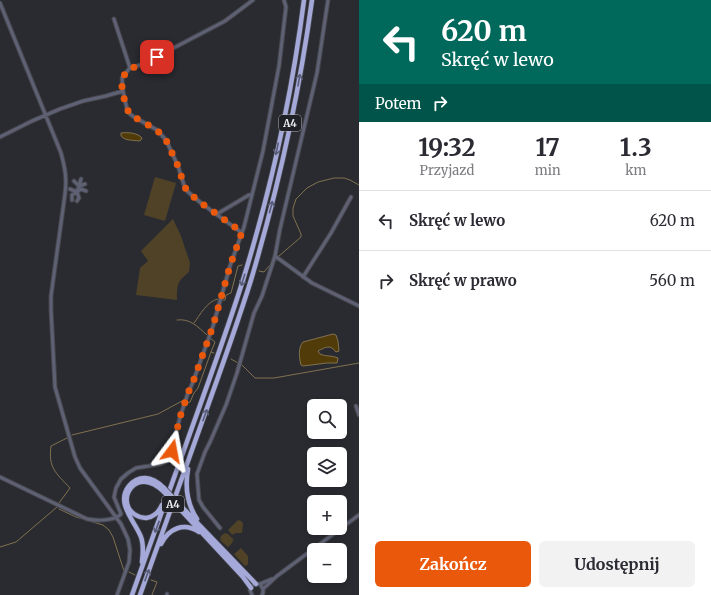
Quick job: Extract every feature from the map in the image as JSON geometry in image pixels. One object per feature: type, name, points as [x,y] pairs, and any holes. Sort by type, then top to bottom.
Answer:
[{"type":"highway","name":"A4","points":[[132,595],[224,339],[254,241],[271,178],[286,111],[299,39],[304,0]]},
{"type":"highway","name":"A4","points":[[140,595],[192,452],[250,282],[275,192],[290,124],[312,0]]},
{"type":"highway","points":[[192,452],[186,476],[187,492],[192,512],[203,529]]},
{"type":"highway","points":[[138,578],[143,557],[143,546],[140,534],[125,506],[124,499],[124,494],[130,484],[134,481],[142,478],[154,480],[207,539]]},
{"type":"highway","points":[[163,490],[149,482],[141,482],[136,484],[129,490],[127,496],[129,508],[140,517],[145,518],[153,516],[161,508],[170,491]]},
{"type":"highway","points":[[179,507],[203,529],[249,578],[258,584]]},
{"type":"highway","points":[[154,556],[166,535],[178,528],[191,528],[201,533],[207,539],[243,577],[251,591]]},
{"type":"street","points":[[242,232],[201,203],[187,191],[166,140],[157,130],[130,114],[127,109],[122,91],[122,78],[130,68],[145,63],[225,21],[253,0]]},
{"type":"street","points":[[0,477],[87,519],[102,520],[117,518],[120,515],[121,512],[114,494],[121,479],[136,468],[167,462],[188,393],[213,326],[252,195],[263,151],[279,66],[286,7],[284,0]]},
{"type":"street","points":[[220,528],[199,500],[197,474],[226,405],[237,373],[254,313],[269,278],[317,73],[328,0]]},
{"type":"street","points":[[0,3],[61,153],[66,174],[65,194],[50,296],[55,387],[75,457],[82,472],[117,518],[126,533],[129,542],[130,550],[128,566],[117,595]]},
{"type":"street","points":[[114,19],[130,68]]},
{"type":"street","points":[[0,138],[46,115],[83,101],[122,91]]},
{"type":"street","points":[[77,192],[81,179]]},
{"type":"street","points":[[74,181],[79,186]]},
{"type":"street","points":[[79,186],[85,184]]},
{"type":"street","points":[[70,189],[77,192],[80,198],[78,202],[75,202],[71,200],[72,195],[77,192],[81,189],[86,191]]},
{"type":"street","points":[[217,214],[249,195],[252,195]]},
{"type":"street","points":[[303,277],[331,233],[351,197]]},
{"type":"street","points":[[275,256],[303,277],[321,288],[359,306]]},
{"type":"street","points":[[356,406],[359,415]]},
{"type":"street","points":[[262,595],[263,589],[277,576],[359,516]]},
{"type":"street","points":[[247,595],[251,591],[253,585],[277,576]]},
{"type":"street","points":[[258,584],[263,589]]},
{"type":"shaded area","points":[[121,133],[133,133],[142,138],[139,141],[127,140],[121,136]]},
{"type":"shaded area","points":[[155,177],[176,183],[165,221],[144,215]]},
{"type":"shaded area","points":[[173,219],[181,236],[190,263],[189,272],[178,284],[177,300],[136,295],[140,268],[148,261],[141,251]]},
{"type":"shaded area","points":[[333,334],[336,335],[339,351],[336,352],[332,348],[328,347],[318,351],[322,355],[338,358],[337,363],[301,365],[299,353],[303,342]]},
{"type":"shaded area","points":[[238,520],[243,523],[242,533],[232,535],[228,530]]},
{"type":"shaded area","points":[[225,533],[234,540],[228,547],[220,539]]},
{"type":"shaded area","points":[[241,548],[248,556],[248,564],[246,566],[234,554]]},
{"type":"waterway","points":[[279,256],[301,237],[293,216],[293,208],[296,199],[307,188],[318,182],[334,178],[344,178],[359,185]]},
{"type":"waterway","points":[[222,300],[225,300],[226,295],[231,293],[238,266],[242,265]]},
{"type":"waterway","points":[[259,271],[264,272],[270,265]]},
{"type":"waterway","points":[[194,323],[207,305],[218,299]]},
{"type":"waterway","points":[[177,320],[186,320],[197,326],[207,335]]},
{"type":"waterway","points":[[210,338],[215,342],[211,352],[214,353]]},
{"type":"waterway","points":[[187,403],[190,402],[198,388],[211,352]]},
{"type":"waterway","points":[[231,359],[238,363]]},
{"type":"waterway","points":[[242,365],[255,378],[274,378],[359,363]]},
{"type":"waterway","points":[[72,435],[158,414],[182,401]]},
{"type":"waterway","points":[[59,503],[70,488],[54,470],[50,454],[51,446],[67,438]]},
{"type":"waterway","points":[[0,547],[16,542],[57,507]]},
{"type":"waterway","points":[[59,509],[76,517],[103,525],[109,530],[113,537],[124,571]]},
{"type":"waterway","points":[[129,572],[135,575]]},
{"type":"waterway","points":[[151,580],[157,582],[152,595]]},
{"type":"route","points":[[157,57],[129,69],[122,78],[122,91],[127,109],[134,117],[157,130],[166,140],[187,191],[201,203],[242,232],[230,266],[213,326],[180,417],[172,451]]}]
